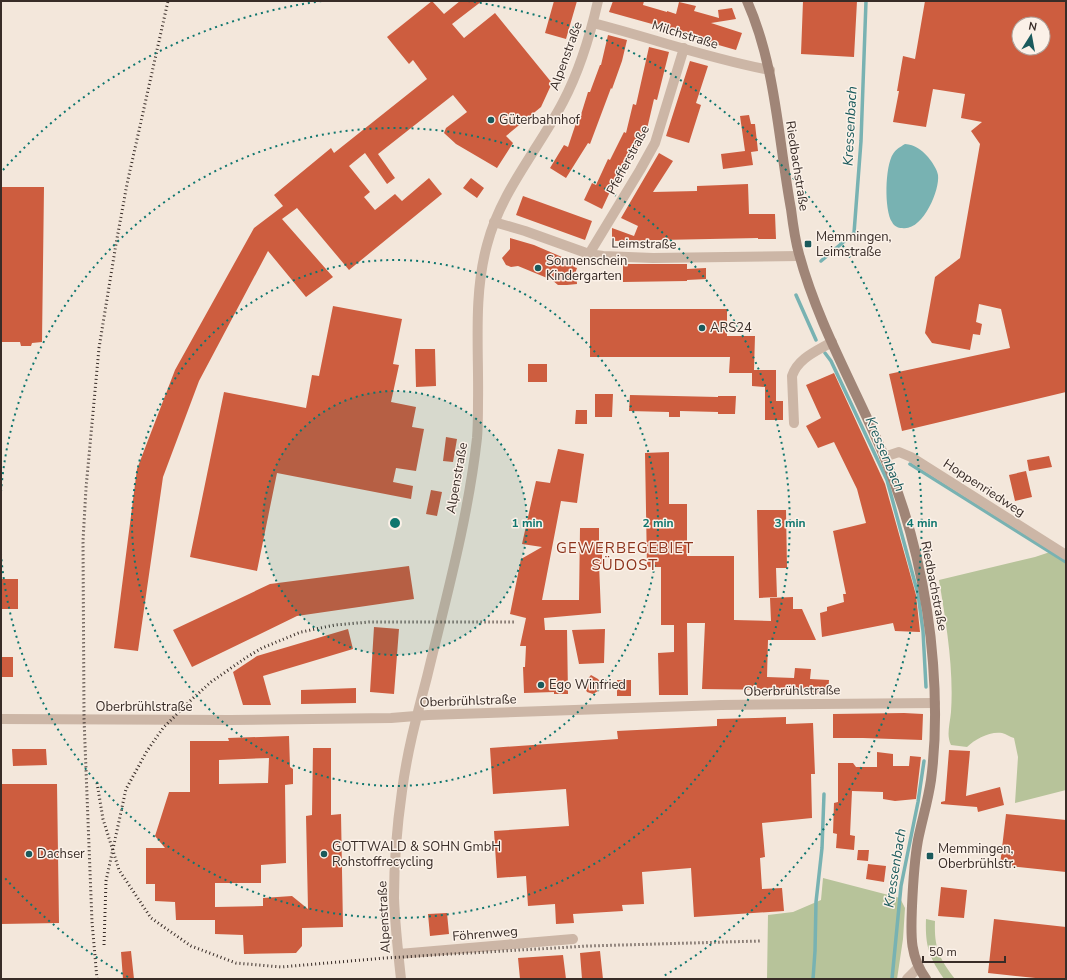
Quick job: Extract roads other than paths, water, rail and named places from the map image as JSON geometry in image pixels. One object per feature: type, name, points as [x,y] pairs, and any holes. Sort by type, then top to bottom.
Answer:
[{"type":"street","name":"Alpenstraße","points":[[401,979],[394,899],[396,842],[405,774],[417,716],[453,569],[467,504],[477,436],[479,298],[487,245],[494,222],[510,188],[564,101],[584,55],[598,1]]},
{"type":"street","name":"Riedbachstraße","points":[[747,1],[756,22],[770,70],[785,180],[799,256],[819,312],[884,457],[899,497],[922,582],[930,625],[935,703],[931,778],[926,810],[918,842],[912,892],[911,936],[912,950],[918,968],[926,979]]},
{"type":"street","name":"Milchstraße","points":[[593,23],[638,34],[745,66],[770,70]]},
{"type":"street","name":"Pfefferstraße","points":[[589,254],[655,143],[684,48]]},
{"type":"street","name":"Leimstraße","points":[[494,222],[525,231],[589,254],[603,256],[653,258],[799,256]]},
{"type":"street","points":[[794,423],[792,381],[794,370],[799,363],[808,356],[832,342]]},
{"type":"street","name":"Hoppenriedweg","points":[[884,457],[899,452],[911,457],[1066,555]]},
{"type":"street","name":"Oberbrühlstraße","points":[[1,719],[230,720],[391,718],[721,705],[935,703]]},
{"type":"street","name":"Föhrenweg","points":[[399,954],[573,939]]},
{"type":"street","points":[[907,979],[918,968]]},
{"type":"water","points":[[905,144],[912,145],[923,152],[933,163],[938,175],[938,182],[933,200],[923,217],[909,228],[898,227],[892,222],[889,216],[886,188],[890,160],[895,151]]},
{"type":"waterway","name":"Kressenbach","points":[[821,261],[854,233],[861,141],[866,1]]},
{"type":"waterway","name":"Kressenbach","points":[[796,295],[816,340]]},
{"type":"waterway","name":"Kressenbach","points":[[825,353],[831,361],[887,480],[918,594],[923,631],[926,687]]},
{"type":"waterway","points":[[910,464],[1066,562]]},
{"type":"waterway","name":"Kressenbach","points":[[892,979],[901,886],[918,802],[924,761]]},
{"type":"waterway","name":"Kressenbach","points":[[813,979],[816,902],[822,848],[824,794]]},
{"type":"railway","points":[[97,979],[92,922],[84,719],[83,541],[86,488],[99,348],[116,244],[127,184],[168,1]]},
{"type":"railway","points":[[104,945],[106,881],[126,789],[147,751],[163,728],[211,682],[262,648],[301,632],[335,625],[369,622],[514,622]]},
{"type":"railway","points":[[97,783],[103,819],[119,870],[151,918],[191,946],[236,963],[281,967],[385,958],[588,946],[760,941]]},
{"type":"place","name":"Güterbahnhof","points":[[491,120]]},
{"type":"place","name":"Memmingen, Leimstraße","points":[[808,244]]},
{"type":"place","name":"Sonnenschein Kindergarten","points":[[538,268]]},
{"type":"place","name":"ARS24","points":[[702,328]]},
{"type":"place","name":"Ego Winfried","points":[[541,685]]},
{"type":"place","name":"Dachser","points":[[29,854]]},
{"type":"place","name":"GOTTWALD & SOHN GmbH Rohstoffrecycling","points":[[324,854]]},
{"type":"place","name":"Memmingen, Oberbrühlstr.","points":[[930,856]]},
{"type":"district","name":"GEWERBEGEBIET SÜDOST","points":[[625,556]]}]
